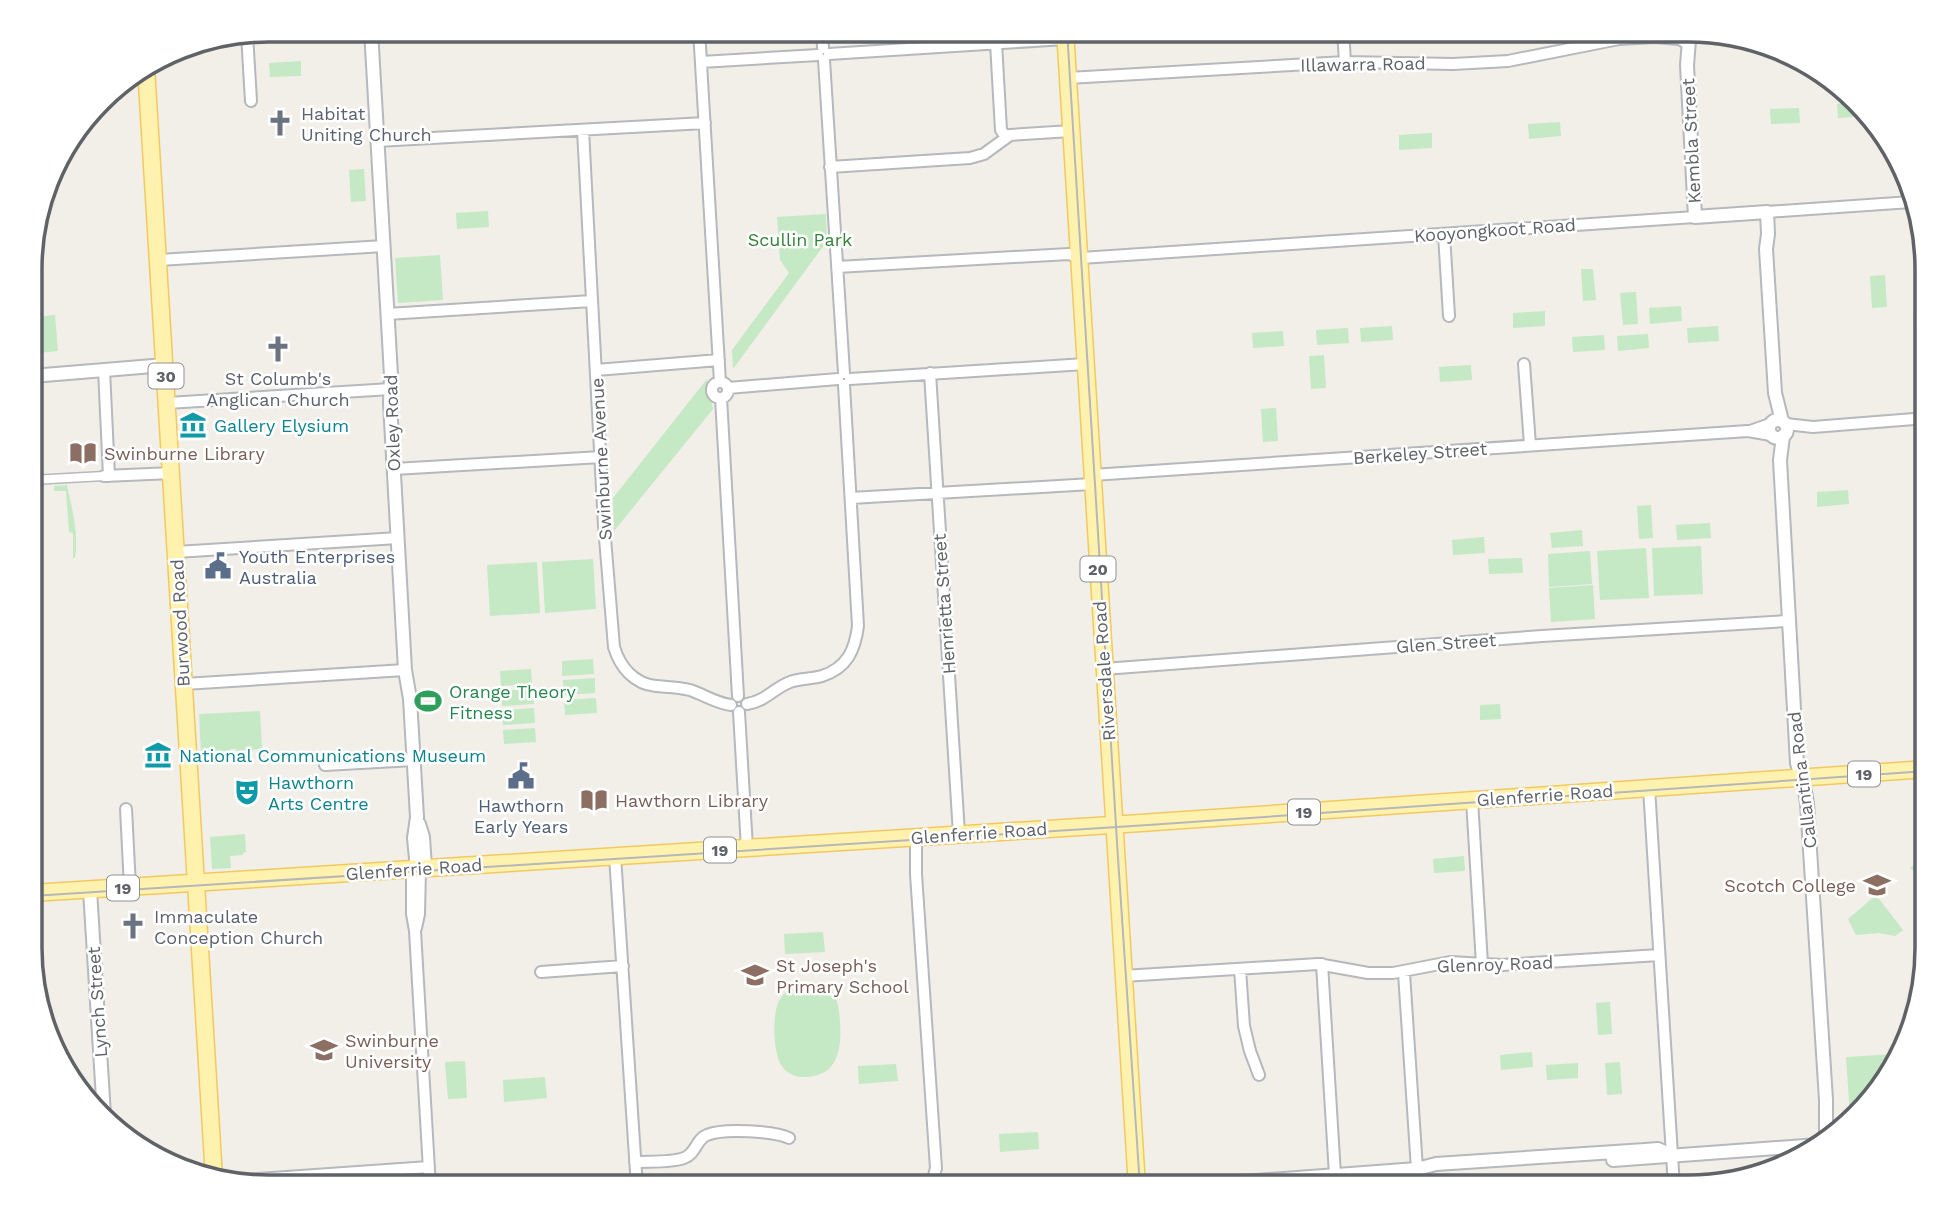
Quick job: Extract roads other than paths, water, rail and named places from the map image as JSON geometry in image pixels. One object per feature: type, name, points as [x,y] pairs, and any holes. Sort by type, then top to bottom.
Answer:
[{"type":"main road","name":"Riversdale Road","points":[[1066,42],[1136,1175]]},
{"type":"main road","name":"Burwood Road","points":[[147,78],[213,1168]]},
{"type":"main road","name":"Glenferrie Road","points":[[42,892],[1915,770]]},
{"type":"street","name":"Oxley Road","points":[[372,42],[405,670],[414,760],[417,817],[414,838],[418,869]]},
{"type":"street","points":[[700,42],[723,389],[747,848]]},
{"type":"street","points":[[739,704],[758,702],[791,681],[823,676],[838,668],[849,657],[856,643],[858,626],[851,498],[822,42]]},
{"type":"street","points":[[701,62],[1004,42]]},
{"type":"street","points":[[1344,42],[1345,62]]},
{"type":"street","name":"Illawarra Road","points":[[1068,78],[1345,62],[1453,64],[1508,61],[1600,42]]},
{"type":"street","name":"Kembla Street","points":[[1685,42],[1695,217]]},
{"type":"street","points":[[248,43],[251,101]]},
{"type":"street","points":[[996,43],[1001,127],[1006,137]]},
{"type":"street","points":[[377,141],[705,123]]},
{"type":"street","name":"Swinburne Avenue","points":[[583,130],[614,647],[620,664],[633,678],[650,685],[686,689],[720,704],[739,704]]},
{"type":"street","points":[[830,167],[970,158],[984,154],[1006,137],[1071,131]]},
{"type":"street","name":"Kooyongkoot Road","points":[[837,267],[1069,254],[1079,257],[1905,202]]},
{"type":"street","name":"Callantina Road","points":[[1763,212],[1768,234],[1766,248],[1797,763],[1807,803],[1826,1128]]},
{"type":"street","points":[[1444,234],[1449,316]]},
{"type":"street","points":[[159,260],[384,246]]},
{"type":"street","points":[[387,314],[592,301]]},
{"type":"street","points":[[596,370],[719,360]]},
{"type":"street","points":[[723,389],[1085,364]]},
{"type":"street","points":[[1524,364],[1530,445]]},
{"type":"street","points":[[42,375],[165,365]]},
{"type":"street","points":[[104,370],[106,476]]},
{"type":"street","name":"Henrietta Street","points":[[930,373],[959,834]]},
{"type":"street","points":[[167,403],[391,389]]},
{"type":"street","name":"Berkeley Street","points":[[851,498],[1530,445],[1915,419]]},
{"type":"street","points":[[394,470],[601,457]]},
{"type":"street","points":[[42,479],[172,473]]},
{"type":"street","points":[[176,552],[398,538]]},
{"type":"street","name":"Glen Street","points":[[1104,669],[1528,637],[1788,621]]},
{"type":"street","points":[[184,684],[405,670]]},
{"type":"street","points":[[325,765],[414,760]]},
{"type":"street","points":[[1648,788],[1673,1175]]},
{"type":"street","points":[[1472,800],[1482,964]]},
{"type":"street","points":[[125,808],[130,887]]},
{"type":"street","points":[[913,837],[936,1168],[934,1175]]},
{"type":"street","points":[[615,856],[636,1175]]},
{"type":"street","points":[[418,869],[419,914],[415,930],[429,1175]]},
{"type":"street","name":"Lynch Street","points":[[90,890],[103,1104]]},
{"type":"street","name":"Glenroy Road","points":[[1123,976],[1322,964],[1368,973],[1404,973],[1440,963],[1502,965],[1659,955]]},
{"type":"street","points":[[1322,964],[1335,1175],[1417,1169],[1437,1172],[1800,1146]]},
{"type":"street","points":[[541,972],[623,966]]},
{"type":"street","points":[[1240,969],[1244,1026],[1259,1075]]},
{"type":"street","points":[[1404,973],[1417,1169]]},
{"type":"street","name":"Callantina Road","points":[[1826,1100],[1832,1123]]},
{"type":"street","points":[[635,1162],[683,1158],[691,1154],[704,1137],[710,1134],[767,1132],[789,1138]]},
{"type":"street","points":[[315,1175],[429,1167]]},
{"type":"tram line","points":[[1068,42],[1139,1175]]},
{"type":"tram line","points":[[42,895],[1148,825],[1915,772]]},
{"type":"place","name":"Habitat Uniting Church","points":[[280,123]]},
{"type":"place","name":"St Columb's Anglican Church","points":[[278,349]]},
{"type":"place","name":"Gallery Elysium","points":[[193,425]]},
{"type":"place","name":"Swinburne Library","points":[[83,453]]},
{"type":"place","name":"Youth Enterprises Australia","points":[[218,566]]},
{"type":"place","name":"Orange Theory Fitness","points":[[428,701]]},
{"type":"place","name":"National Communications Museum","points":[[158,755]]},
{"type":"place","name":"Hawthorn Early Years","points":[[521,776]]},
{"type":"place","name":"Hawthorn Arts Centre","points":[[247,792]]},
{"type":"place","name":"Hawthorn Library","points":[[594,800]]},
{"type":"place","name":"Scotch College","points":[[1877,885]]},
{"type":"place","name":"Immaculate Conception Church","points":[[133,926]]},
{"type":"place","name":"St Joseph's Primary School","points":[[755,975]]},
{"type":"place","name":"Swinburne University","points":[[324,1050]]},
{"type":"park label","name":"Scullin Park","points":[[800,239]]}]
